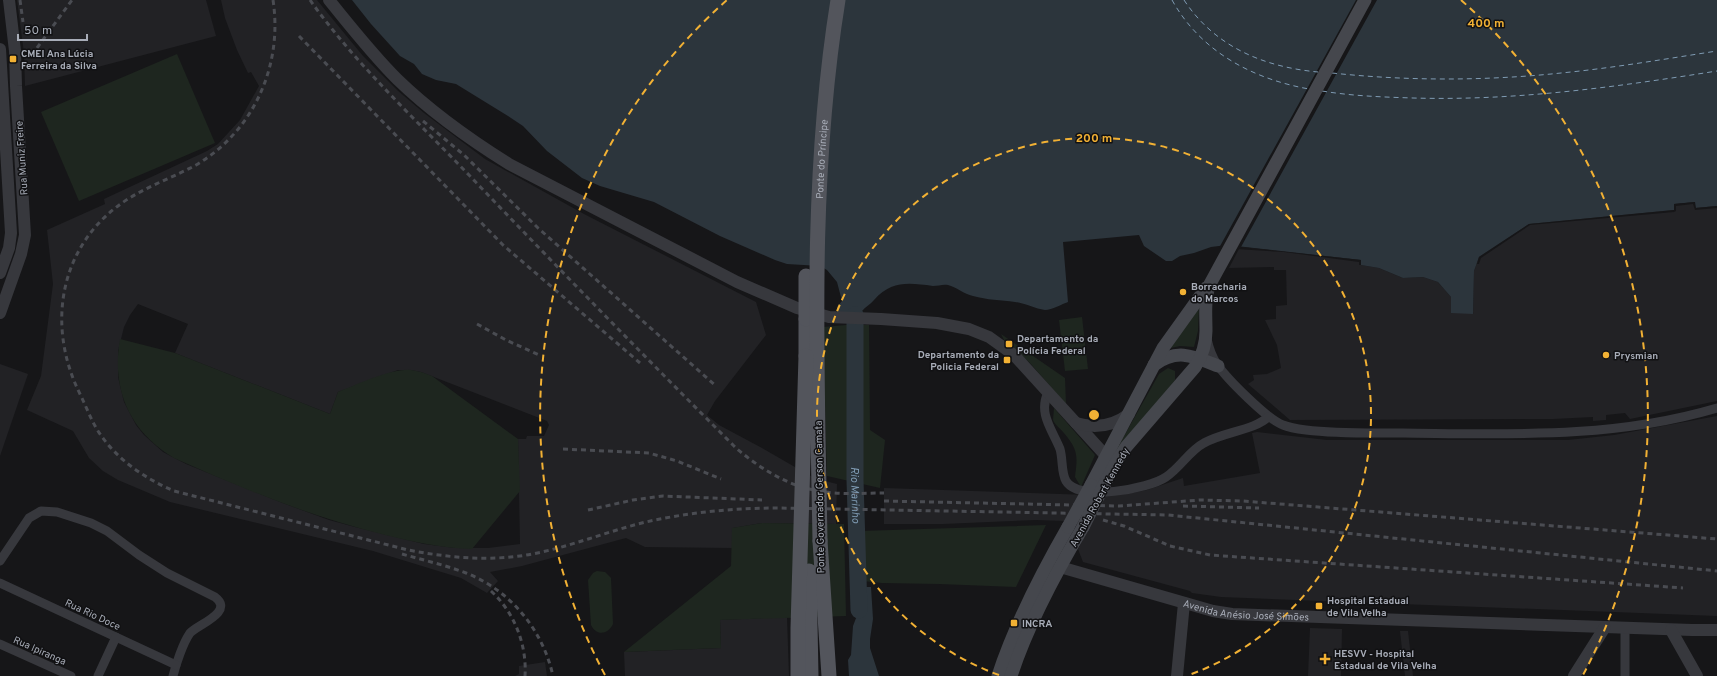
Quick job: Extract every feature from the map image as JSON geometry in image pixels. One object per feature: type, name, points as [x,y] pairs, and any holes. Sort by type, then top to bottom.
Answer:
[{"type":"main road","name":"Ponte do Príncipe","points":[[817,318],[806,252],[808,176],[816,78],[828,0]]},
{"type":"main road","name":"Ponte do Príncipe","points":[[817,318],[816,252],[819,176],[825,93],[838,0]]},
{"type":"main road","points":[[1129,414],[1163,348],[1210,284],[1365,0]]},
{"type":"main road","name":"Avenida Robert Kennedy","points":[[1011,676],[1033,622],[1060,567],[1083,527],[1118,459],[1126,447],[1190,375],[1200,359],[1206,332],[1206,296],[1210,284]]},
{"type":"main road","name":"Ponte Governador Gerson Camata","points":[[810,676],[806,356],[817,318]]},
{"type":"main road","name":"Ponte Governador Gerson Camata","points":[[817,318],[822,676]]},
{"type":"main road","points":[[1154,366],[1164,359],[1176,355],[1188,355],[1218,366]]},
{"type":"main road","points":[[798,676],[806,356]]},
{"type":"main road","name":"Avenida Robert Kennedy","points":[[998,676],[1030,599],[1050,559],[1129,414]]},
{"type":"main road","points":[[820,541],[828,676]]},
{"type":"street","name":"Rua Muniz Freire","points":[[0,313],[21,254],[25,235],[16,51],[9,0]]},
{"type":"street","points":[[329,0],[358,37],[398,79],[440,117],[487,150],[533,177],[737,282],[817,318],[881,318],[920,321],[969,329],[989,337],[1010,352],[1106,456]]},
{"type":"street","name":"Rua Muniz Freire","points":[[0,49],[11,233],[9,248],[0,273]]},
{"type":"street","points":[[5,136],[19,134]]},
{"type":"street","points":[[1206,332],[1210,351],[1218,366],[1268,417],[1276,422],[1290,427],[1335,433],[1546,434],[1591,432],[1675,419],[1717,408]]},
{"type":"street","points":[[1048,392],[1044,404],[1044,413],[1062,456],[1064,478],[1073,488],[1081,491],[1124,491],[1154,484],[1172,474],[1194,450],[1201,445],[1220,435],[1260,423],[1268,417]]},
{"type":"street","points":[[1076,423],[1089,426],[1102,426],[1116,422],[1129,414]]},
{"type":"street","points":[[0,561],[28,518],[34,514],[46,511],[68,515],[91,523],[107,531],[149,562],[218,600],[220,609],[219,613],[190,634],[176,665],[173,676]]},
{"type":"street","name":"Avenida Anésio José Simões","points":[[1060,567],[1218,612],[1244,615],[1671,630],[1717,630]]},
{"type":"street","name":"Rua Rio Doce","points":[[0,582],[176,665]]},
{"type":"street","points":[[1177,676],[1184,602]]},
{"type":"street","points":[[1574,676],[1605,627]]},
{"type":"street","points":[[1625,628],[1625,676]]},
{"type":"street","points":[[1671,630],[1697,676]]},
{"type":"street","points":[[98,676],[116,637]]},
{"type":"street","name":"Rua Ipiranga","points":[[0,644],[71,676]]},
{"type":"shaded area","points":[[17,0],[206,0],[216,36],[25,86],[24,53]]},
{"type":"shaded area","points":[[221,0],[317,0],[363,56],[397,90],[424,113],[485,159],[584,214],[756,302],[766,335],[715,401],[707,415],[719,425],[807,474],[817,479],[837,484],[836,524],[762,523],[733,528],[732,548],[645,547],[626,538],[522,566],[490,572],[498,581],[487,593],[461,578],[373,551],[170,502],[118,480],[103,471],[89,458],[73,431],[27,410],[41,376],[53,284],[47,230],[105,204],[104,199],[207,151],[218,144],[240,120],[259,86],[251,72],[248,73],[237,50],[225,18]],"holes":[[[138,304],[188,324],[175,353],[330,414],[338,392],[398,370],[410,370],[421,372],[547,421],[549,425],[544,436],[527,436],[526,439],[518,439],[520,544],[488,548],[456,548],[424,544],[355,527],[329,520],[280,502],[186,464],[163,452],[144,435],[136,425],[124,402],[118,377],[118,351],[124,327]]]},
{"type":"shaded area","points":[[352,0],[1717,0],[1717,206],[1695,208],[1695,202],[1674,204],[1674,210],[1529,224],[1479,257],[1474,271],[1473,314],[1451,313],[1451,297],[1438,282],[1423,277],[1403,278],[1379,268],[1361,265],[1361,260],[1227,245],[1211,247],[1180,256],[1172,261],[1166,261],[1144,246],[1139,235],[1063,242],[1068,302],[1051,309],[1045,310],[1019,303],[978,297],[966,294],[948,285],[933,286],[901,284],[887,289],[859,315],[838,314],[837,307],[842,301],[837,282],[827,270],[820,266],[787,264],[775,260],[720,236],[654,202],[600,186],[582,178],[547,151],[523,126],[508,116],[456,84],[436,80],[422,74],[414,64],[400,56]]},
{"type":"shaded area","points":[[177,54],[215,143],[79,201],[41,112]]},
{"type":"shaded area","points":[[1695,202],[1695,208],[1717,206],[1717,401],[1630,419],[1625,413],[1606,415],[1606,420],[1593,421],[1593,417],[1553,419],[1290,420],[1248,384],[1254,380],[1253,375],[1267,374],[1281,368],[1277,345],[1265,320],[1276,319],[1276,306],[1287,305],[1286,270],[1274,270],[1274,267],[1229,268],[1240,247],[1361,260],[1361,265],[1379,268],[1403,278],[1423,277],[1438,282],[1451,297],[1473,314],[1474,271],[1479,257],[1529,224]]},
{"type":"shaded area","points":[[1199,305],[1198,331],[1194,347],[1180,346],[1166,349]]},
{"type":"shaded area","points":[[1082,317],[1088,369],[1065,371],[1059,320]]},
{"type":"shaded area","points":[[869,325],[870,430],[885,440],[880,488],[827,476],[823,327]]},
{"type":"shaded area","points":[[1001,334],[1065,378],[1066,404],[1029,362],[1004,340]]},
{"type":"shaded area","points":[[120,339],[175,353],[330,414],[338,392],[384,374],[403,370],[422,372],[432,376],[518,439],[520,491],[472,549],[407,540],[358,528],[304,511],[226,481],[174,458],[159,448],[146,436],[135,422],[127,408],[122,392],[118,375]]},
{"type":"shaded area","points":[[0,364],[28,374],[0,456]]},
{"type":"shaded area","points":[[1168,368],[1175,371],[1175,380],[1097,484],[1159,374]]},
{"type":"shaded area","points":[[1054,408],[1095,455],[1081,487],[1075,477],[1076,453],[1072,443],[1053,420]]},
{"type":"shaded area","points":[[1717,416],[1717,616],[1221,597],[1192,593],[1190,591],[1083,562],[1078,549],[1089,528],[1065,521],[1036,520],[943,524],[884,524],[884,488],[1089,495],[1132,493],[1147,490],[1183,478],[1184,486],[1260,473],[1252,433],[1257,432],[1327,440],[1568,440],[1614,435]]},
{"type":"shaded area","points":[[762,523],[844,524],[846,616],[720,620],[721,648],[624,652],[731,566],[732,528]]},
{"type":"shaded area","points":[[1046,525],[1016,587],[882,583],[862,581],[860,531]]},
{"type":"shaded area","points":[[597,571],[605,572],[611,578],[613,624],[611,628],[602,633],[593,629],[591,625],[588,580],[593,573]]},
{"type":"shaded area","points":[[857,587],[871,587],[873,619],[870,648],[879,676],[849,676],[848,660],[851,655],[853,626],[858,613]]},
{"type":"shaded area","points":[[787,617],[789,676],[625,676],[624,652],[721,648],[720,620]]},
{"type":"shaded area","name":"HESVV - Hospital Estadual de Vila Velha","points":[[1310,628],[1342,629],[1341,676],[1308,676]]},
{"type":"shaded area","name":"HESVV - Hospital Estadual de Vila Velha","points":[[1400,631],[1408,631],[1413,676],[1405,676]]},
{"type":"shaded area","points":[[545,662],[547,676],[515,676],[519,674],[519,666]]},
{"type":"pier","points":[[1356,0],[1377,0],[1241,247],[1361,260],[1361,265],[1359,265],[1359,262],[1284,252],[1219,248]]},
{"type":"pier","points":[[1695,202],[1696,208],[1717,206],[1717,208],[1695,210],[1693,204],[1676,206],[1676,211],[1674,212],[1530,225],[1481,258],[1479,264],[1477,264],[1479,257],[1529,224],[1674,210],[1674,204]]},
{"type":"waterway","name":"Rio Marinho","points":[[855,315],[855,480],[859,610]]},
{"type":"ferry route","points":[[1172,0],[1184,18],[1198,34],[1213,48],[1230,60],[1268,78],[1309,89]]},
{"type":"ferry route","points":[[1184,0],[1196,16],[1210,30],[1242,52],[1279,65],[1318,72]]},
{"type":"ferry route","points":[[1332,73],[1417,79],[1504,78],[1600,69],[1717,51]]},
{"type":"ferry route","points":[[1322,91],[1356,95],[1413,98],[1489,97],[1565,92],[1717,71]]},
{"type":"railway","points":[[20,0],[23,22]]},
{"type":"railway","points":[[37,48],[72,0]]},
{"type":"railway","points":[[273,0],[275,24],[273,48],[268,72],[260,94],[248,115],[234,134],[216,151],[196,165],[136,194],[105,217],[87,238],[74,261],[65,286],[62,313],[63,340],[69,367],[93,422],[105,441],[122,459],[142,474],[174,491],[408,550],[464,558],[520,556],[552,550],[630,526],[696,513],[779,508],[1168,515],[1717,571]]},
{"type":"railway","points":[[310,0],[327,23],[385,89],[601,312],[737,449],[775,476],[808,489],[851,494],[884,493]]},
{"type":"railway","points":[[299,36],[503,245],[640,363]]},
{"type":"railway","points":[[423,121],[464,155],[538,228],[716,386]]},
{"type":"railway","points":[[477,324],[506,340],[539,355]]},
{"type":"railway","points":[[563,449],[649,453],[677,461],[721,479]]},
{"type":"railway","points":[[588,510],[633,500],[663,496],[762,500]]},
{"type":"railway","points":[[884,501],[1119,506],[1200,500],[1243,501],[1717,539]]},
{"type":"railway","points":[[1183,506],[1259,508]]},
{"type":"railway","points":[[1103,520],[1124,526],[1170,546],[1210,555],[1683,588]]},
{"type":"railway","points":[[402,554],[466,573],[482,580],[497,590],[510,601],[533,628],[548,659],[553,676]]},
{"type":"railway","points":[[491,591],[506,609],[517,629],[524,652],[525,676]]},
{"type":"place","name":"CMEI Ana Lúcia Ferreira da Silva","points":[[13,59]]},
{"type":"place","name":"Borracharia do Marcos","points":[[1183,292]]},
{"type":"place","name":"Departamento da Polícia Federal","points":[[1009,344]]},
{"type":"place","name":"Prysmian","points":[[1606,355]]},
{"type":"place","name":"Departamento da Policia Federal","points":[[1007,360]]},
{"type":"place","name":"Hospital Estadual de Vila Velha","points":[[1319,606]]},
{"type":"place","name":"INCRA","points":[[1014,623]]},
{"type":"place","name":"HESVV - Hospital Estadual de Vila Velha","points":[[1325,659]]}]
